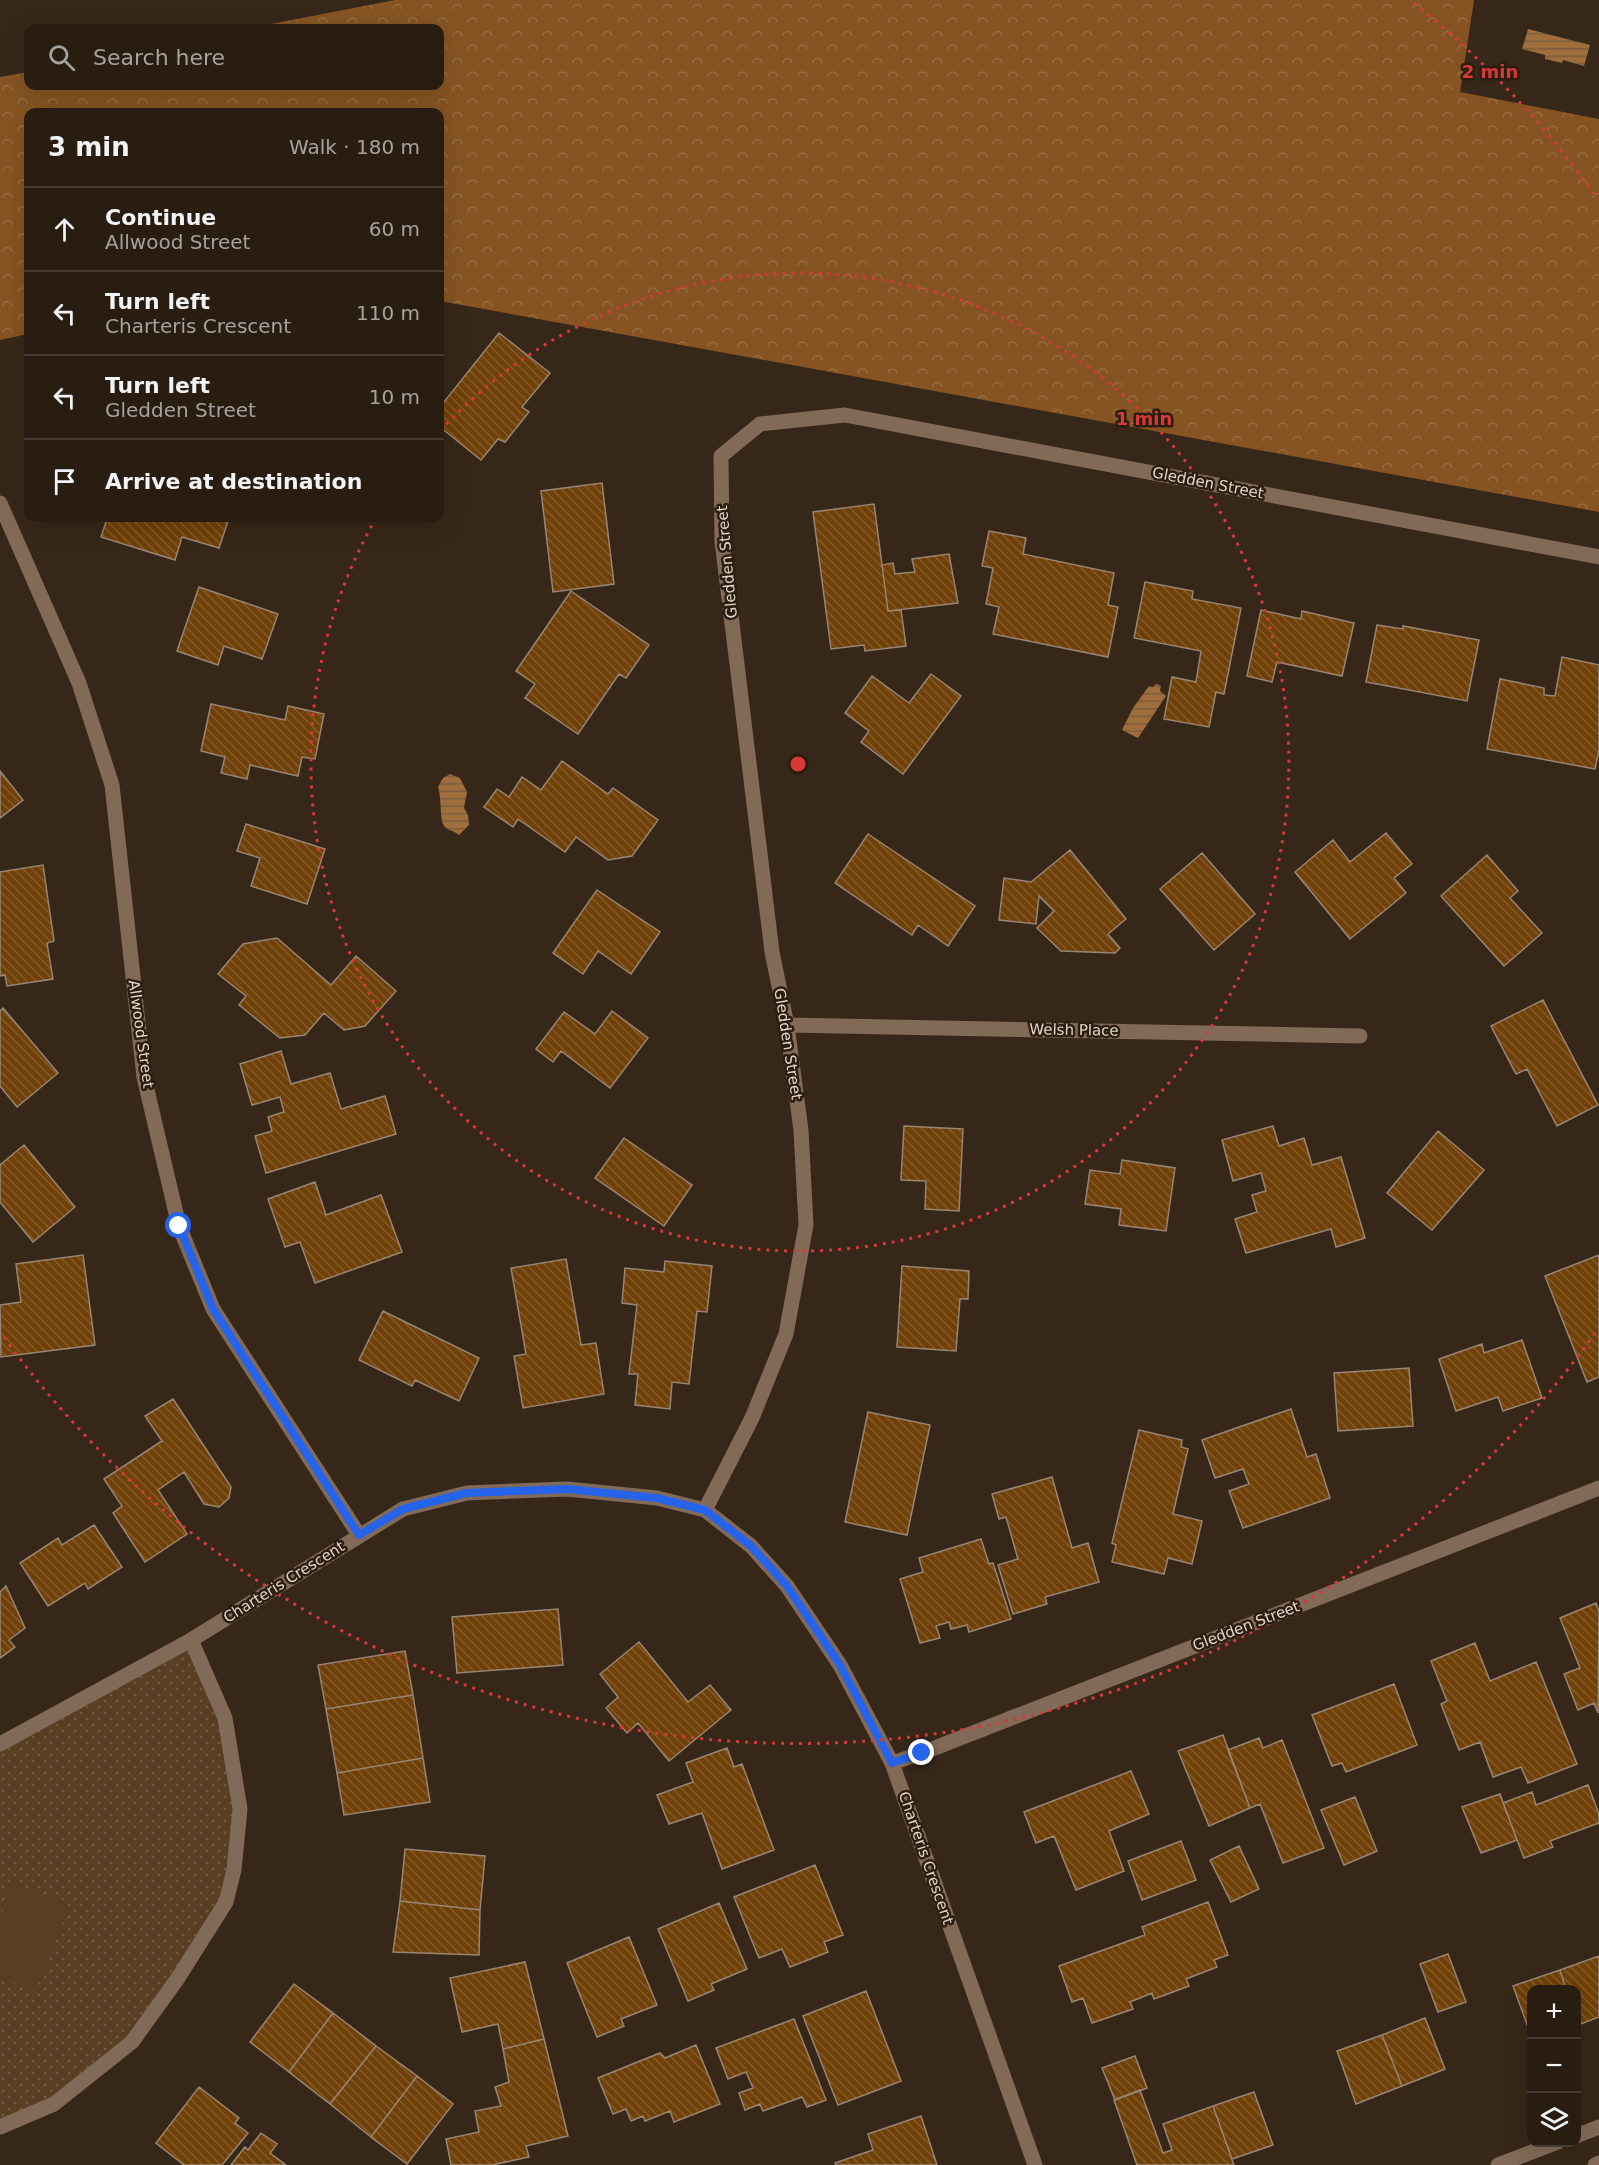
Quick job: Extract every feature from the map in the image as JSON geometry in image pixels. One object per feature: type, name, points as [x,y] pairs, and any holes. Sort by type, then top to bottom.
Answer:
[{"type":"street","name":"Gledden Street","points":[[705,1510],[752,1418],[786,1334],[806,1225],[801,1130],[787,1025],[772,952],[722,541],[721,456],[760,424],[845,415],[1599,557]]},
{"type":"street","name":"Allwood Street","points":[[0,503],[79,683],[112,785],[144,1077],[179,1226],[213,1309],[359,1535]]},
{"type":"street","name":"Welsh Place","points":[[787,1025],[1360,1036]]},
{"type":"street","name":"Gledden Street","points":[[892,1763],[1599,1488]]},
{"type":"street","name":"Charteris Crescent","points":[[0,1744],[191,1640],[403,1509],[466,1493],[567,1489],[657,1498],[705,1510],[751,1546],[787,1586],[840,1665],[892,1763],[1035,2165]]},
{"type":"street","points":[[0,2127],[54,2104],[132,2042],[178,1977],[226,1902],[234,1870],[240,1809],[225,1718],[191,1640]]},
{"type":"street","points":[[1581,2134],[1599,2127]]},
{"type":"street","points":[[1498,2165],[1545,2147]]},
{"type":"shaded area","points":[[1528,29],[1590,45],[1584,66],[1563,60],[1562,63],[1545,59],[1545,55],[1522,49]]},
{"type":"shaded area","points":[[1156,684],[1161,686],[1160,691],[1166,696],[1138,738],[1122,730],[1133,708],[1149,686],[1153,687]]},
{"type":"shaded area","points":[[450,774],[460,778],[467,792],[464,808],[468,815],[469,825],[459,835],[445,827],[442,820],[438,787],[443,778]]},
{"type":"shaded area","points":[[191,1640],[225,1718],[240,1809],[226,1902],[132,2042],[54,2104],[0,2127],[0,1744]]},
{"type":"shaded area","points":[[11,1882],[67,1904],[69,1908],[36,1989],[31,1990],[0,1977],[3,1913],[7,1889]]},
{"type":"green space","points":[[395,0],[1474,0],[1460,92],[1599,119],[1599,512],[444,302],[444,108],[24,108],[24,335],[0,340],[0,77],[24,73],[24,90],[444,90],[444,24],[271,24]]},
{"type":"building","points":[[499,333],[550,373],[522,407],[529,412],[505,442],[498,439],[481,460],[444,430],[444,402]]},
{"type":"building","points":[[602,483],[614,584],[553,592],[541,491]]},
{"type":"building","points":[[874,504],[888,611],[901,610],[906,646],[865,651],[864,645],[831,649],[813,512]]},
{"type":"building","points":[[106,522],[228,522],[219,548],[182,537],[175,560],[101,537]]},
{"type":"building","points":[[989,531],[1026,538],[1023,554],[1114,573],[1108,605],[1118,607],[1108,657],[993,634],[999,607],[986,604],[993,568],[982,566]]},
{"type":"building","points":[[949,554],[958,603],[888,611],[882,565],[893,563],[895,574],[915,572],[912,559]]},
{"type":"building","points":[[1145,582],[1193,591],[1192,599],[1241,608],[1224,694],[1216,692],[1209,727],[1164,719],[1172,677],[1196,682],[1201,651],[1134,638]]},
{"type":"building","points":[[199,587],[278,614],[262,659],[224,646],[218,665],[177,651]]},
{"type":"building","points":[[571,591],[649,645],[626,678],[619,674],[578,734],[525,698],[535,684],[516,671]]},
{"type":"building","points":[[1261,610],[1301,619],[1302,611],[1354,623],[1342,676],[1277,662],[1272,682],[1247,676]]},
{"type":"building","points":[[1377,625],[1403,629],[1403,626],[1479,640],[1467,701],[1366,682]]},
{"type":"building","points":[[1562,657],[1599,665],[1599,750],[1595,769],[1487,749],[1500,679],[1544,688],[1544,695],[1555,696]]},
{"type":"building","points":[[931,674],[961,696],[903,774],[861,742],[869,731],[845,713],[872,676],[909,703]]},
{"type":"building","points":[[211,704],[285,720],[288,706],[324,714],[315,759],[302,757],[298,776],[250,765],[247,779],[221,773],[225,757],[201,751]]},
{"type":"building","points":[[562,761],[608,794],[613,788],[658,820],[632,856],[608,860],[576,837],[565,852],[518,819],[513,827],[484,807],[497,789],[509,797],[522,777],[541,790]]},
{"type":"building","points":[[0,771],[23,800],[0,818]]},
{"type":"building","points":[[246,824],[325,849],[307,904],[251,886],[260,858],[237,851]]},
{"type":"building","points":[[1386,833],[1412,864],[1394,878],[1406,893],[1350,939],[1295,872],[1333,840],[1350,862]]},
{"type":"building","points":[[868,834],[975,906],[948,946],[918,925],[912,935],[835,883]]},
{"type":"building","points":[[1070,850],[1126,919],[1108,934],[1120,948],[1115,953],[1061,951],[1037,928],[1054,911],[1039,896],[1036,924],[999,920],[1004,878],[1031,882]]},
{"type":"building","points":[[1202,853],[1255,914],[1214,950],[1160,889]]},
{"type":"building","points":[[1487,855],[1518,891],[1510,898],[1542,933],[1504,966],[1441,896]]},
{"type":"building","points":[[43,865],[54,941],[47,943],[53,979],[7,986],[5,975],[0,976],[0,872]]},
{"type":"building","points":[[597,890],[660,932],[631,974],[598,951],[583,974],[553,953]]},
{"type":"building","points":[[277,938],[331,985],[356,956],[396,991],[365,1026],[344,1030],[324,1013],[305,1035],[280,1038],[239,1005],[246,996],[218,974],[243,944]]},
{"type":"building","points":[[1543,1000],[1598,1105],[1557,1126],[1527,1069],[1516,1074],[1491,1026]]},
{"type":"building","points":[[3,1008],[58,1073],[17,1107],[0,1086],[0,1011]]},
{"type":"building","points":[[612,1011],[648,1038],[610,1088],[561,1051],[553,1062],[536,1049],[564,1012],[595,1034]]},
{"type":"building","points":[[281,1051],[291,1084],[330,1073],[341,1109],[385,1096],[396,1134],[266,1173],[255,1136],[272,1131],[268,1117],[284,1112],[280,1097],[252,1105],[240,1064]]},
{"type":"building","points":[[904,1126],[963,1129],[959,1211],[925,1209],[926,1181],[901,1180]]},
{"type":"building","points":[[1273,1126],[1279,1146],[1304,1138],[1312,1165],[1341,1157],[1365,1238],[1336,1247],[1331,1229],[1246,1253],[1235,1219],[1257,1212],[1252,1195],[1266,1191],[1261,1173],[1233,1181],[1222,1140]]},
{"type":"building","points":[[1438,1131],[1484,1170],[1432,1230],[1387,1193]]},
{"type":"building","points":[[624,1138],[692,1185],[664,1226],[595,1178]]},
{"type":"building","points":[[24,1145],[75,1207],[33,1242],[0,1202],[0,1165]]},
{"type":"building","points":[[1122,1160],[1175,1168],[1166,1231],[1119,1225],[1121,1209],[1085,1204],[1090,1170],[1120,1174]]},
{"type":"building","points":[[315,1182],[326,1215],[381,1195],[402,1252],[315,1283],[300,1242],[285,1247],[268,1199]]},
{"type":"building","points":[[83,1255],[95,1345],[1,1357],[0,1305],[21,1302],[16,1264]]},
{"type":"building","points":[[1599,1255],[1599,1377],[1587,1382],[1545,1276]]},
{"type":"building","points":[[566,1259],[581,1345],[596,1343],[604,1394],[523,1408],[514,1356],[526,1354],[511,1268]]},
{"type":"building","points":[[665,1261],[712,1266],[707,1312],[697,1311],[689,1384],[672,1382],[670,1409],[635,1405],[638,1374],[629,1374],[637,1305],[622,1303],[625,1268],[664,1272]]},
{"type":"building","points":[[902,1266],[969,1271],[968,1299],[960,1299],[956,1351],[897,1347]]},
{"type":"building","points":[[383,1311],[479,1358],[459,1401],[415,1380],[412,1386],[359,1360]]},
{"type":"building","points":[[1522,1340],[1542,1398],[1503,1411],[1498,1397],[1456,1411],[1439,1359],[1482,1344],[1484,1353]]},
{"type":"building","points":[[1409,1368],[1413,1426],[1338,1431],[1334,1373]]},
{"type":"building","points":[[173,1399],[231,1487],[229,1498],[219,1507],[204,1504],[184,1472],[158,1490],[187,1534],[145,1562],[113,1513],[122,1506],[104,1479],[162,1441],[145,1416]]},
{"type":"building","points":[[1291,1409],[1307,1457],[1316,1454],[1330,1498],[1243,1528],[1229,1491],[1249,1484],[1243,1469],[1215,1478],[1202,1440]]},
{"type":"building","points":[[868,1412],[930,1425],[907,1535],[845,1522]]},
{"type":"building","points":[[1139,1430],[1182,1440],[1181,1447],[1188,1449],[1173,1514],[1202,1521],[1192,1564],[1168,1558],[1164,1574],[1112,1562],[1116,1545],[1112,1543]]},
{"type":"building","points":[[1052,1477],[1072,1548],[1088,1543],[1099,1582],[1045,1597],[1047,1604],[1013,1614],[998,1565],[1018,1559],[1006,1517],[999,1519],[992,1494]]},
{"type":"building","points":[[94,1525],[122,1567],[88,1589],[85,1583],[48,1606],[20,1563],[58,1538],[62,1545]]},
{"type":"building","points":[[981,1539],[989,1564],[993,1563],[1011,1619],[969,1632],[967,1625],[951,1629],[949,1622],[936,1626],[940,1638],[920,1643],[900,1579],[923,1572],[919,1558]]},
{"type":"building","points":[[6,1586],[25,1628],[9,1640],[15,1647],[0,1658],[0,1592]]},
{"type":"building","points":[[1596,1603],[1599,1612],[1598,1713],[1594,1703],[1578,1710],[1564,1674],[1580,1668],[1560,1618]]},
{"type":"building","points":[[558,1609],[563,1665],[457,1673],[452,1617]]},
{"type":"building","points":[[639,1642],[688,1702],[710,1685],[731,1710],[669,1761],[638,1723],[627,1733],[606,1708],[618,1697],[600,1674]]},
{"type":"building","points":[[1475,1643],[1490,1681],[1536,1662],[1577,1764],[1528,1783],[1521,1767],[1493,1777],[1480,1742],[1459,1750],[1441,1704],[1447,1701],[1431,1661]]},
{"type":"building","points":[[405,1651],[413,1695],[326,1709],[318,1665]]},
{"type":"building","points":[[1394,1684],[1417,1745],[1346,1772],[1342,1763],[1332,1766],[1312,1715]]},
{"type":"building","points":[[413,1695],[423,1758],[337,1773],[326,1709]]},
{"type":"building","points":[[1223,1735],[1250,1808],[1209,1826],[1178,1751]]},
{"type":"building","points":[[1259,1738],[1263,1748],[1282,1740],[1324,1848],[1283,1863],[1260,1804],[1250,1808],[1228,1750]]},
{"type":"building","points":[[727,1748],[734,1767],[742,1764],[774,1850],[722,1869],[702,1813],[669,1824],[657,1795],[693,1782],[686,1763]]},
{"type":"building","points":[[423,1758],[430,1802],[344,1815],[337,1773]]},
{"type":"building","points":[[1131,1771],[1149,1814],[1109,1831],[1124,1871],[1076,1890],[1054,1836],[1036,1843],[1024,1812]]},
{"type":"building","points":[[1588,1785],[1599,1814],[1599,1823],[1550,1841],[1553,1847],[1524,1858],[1503,1803],[1532,1792],[1536,1805]]},
{"type":"building","points":[[1500,1794],[1517,1840],[1481,1853],[1462,1807]]},
{"type":"building","points":[[1355,1797],[1377,1851],[1344,1865],[1321,1810]]},
{"type":"building","points":[[1181,1841],[1196,1880],[1142,1900],[1128,1861]]},
{"type":"building","points":[[1239,1846],[1259,1889],[1231,1902],[1210,1860]]},
{"type":"building","points":[[405,1849],[485,1856],[480,1910],[400,1901]]},
{"type":"building","points":[[815,1865],[843,1935],[824,1942],[828,1952],[790,1967],[782,1949],[759,1958],[734,1897]]},
{"type":"building","points":[[400,1901],[480,1910],[479,1955],[393,1952]]},
{"type":"building","points":[[1208,1902],[1228,1955],[1214,1960],[1217,1967],[1186,1979],[1189,1986],[1154,1999],[1152,1993],[1130,2002],[1133,2009],[1092,2023],[1083,1998],[1072,2002],[1059,1966],[1145,1935],[1142,1927]]},
{"type":"building","points":[[719,1903],[747,1969],[711,1984],[714,1990],[688,2001],[658,1929]]},
{"type":"building","points":[[629,1937],[657,2005],[621,2019],[624,2026],[597,2037],[567,1963]]},
{"type":"building","points":[[1448,1954],[1466,2002],[1438,2012],[1420,1964]]},
{"type":"building","points":[[1599,1956],[1599,2017],[1581,2024],[1581,1985],[1564,1985],[1560,1970]]},
{"type":"building","points":[[525,1962],[544,2039],[503,2049],[498,2024],[462,2032],[450,1978]]},
{"type":"building","points":[[1560,1970],[1564,1985],[1527,1985],[1527,2024],[1513,1986]]},
{"type":"building","points":[[294,1984],[333,2013],[289,2072],[250,2042]]},
{"type":"building","points":[[866,1991],[901,2081],[838,2105],[803,2016]]},
{"type":"building","points":[[333,2013],[376,2046],[330,2104],[289,2072]]},
{"type":"building","points":[[1425,2018],[1445,2069],[1402,2086],[1382,2035]]},
{"type":"building","points":[[794,2019],[826,2100],[807,2107],[802,2097],[763,2111],[760,2104],[745,2110],[739,2093],[753,2088],[746,2072],[728,2079],[716,2048]]},
{"type":"building","points":[[1382,2035],[1402,2086],[1356,2104],[1337,2051]]},
{"type":"building","points":[[544,2039],[568,2136],[526,2146],[529,2157],[492,2165],[451,2165],[446,2139],[479,2132],[475,2111],[501,2106],[495,2087],[509,2082],[503,2049]]},
{"type":"building","points":[[696,2045],[720,2104],[674,2122],[670,2111],[645,2121],[643,2116],[631,2121],[626,2109],[613,2114],[598,2078],[660,2053],[665,2058]]},
{"type":"building","points":[[376,2046],[417,2076],[371,2137],[330,2104]]},
{"type":"building","points":[[1135,2056],[1147,2088],[1115,2100],[1102,2068]]},
{"type":"building","points":[[417,2076],[453,2104],[407,2164],[371,2137]]},
{"type":"building","points":[[199,2087],[239,2118],[235,2123],[248,2133],[222,2165],[184,2165],[156,2143]]},
{"type":"building","points":[[1140,2090],[1163,2153],[1172,2150],[1163,2124],[1213,2106],[1234,2165],[1137,2165],[1114,2100]]},
{"type":"building","points":[[1254,2092],[1273,2145],[1232,2159],[1213,2106]]},
{"type":"building","points":[[921,2116],[937,2165],[836,2165],[835,2163],[873,2150],[868,2134]]},
{"type":"building","points":[[261,2133],[277,2144],[270,2153],[286,2165],[231,2165],[245,2147],[248,2150]]},
{"type":"route","points":[[179,1226],[213,1309],[359,1535],[403,1509],[466,1493],[567,1489],[657,1498],[705,1510],[751,1546],[787,1586],[840,1665],[892,1763],[922,1753]]}]
